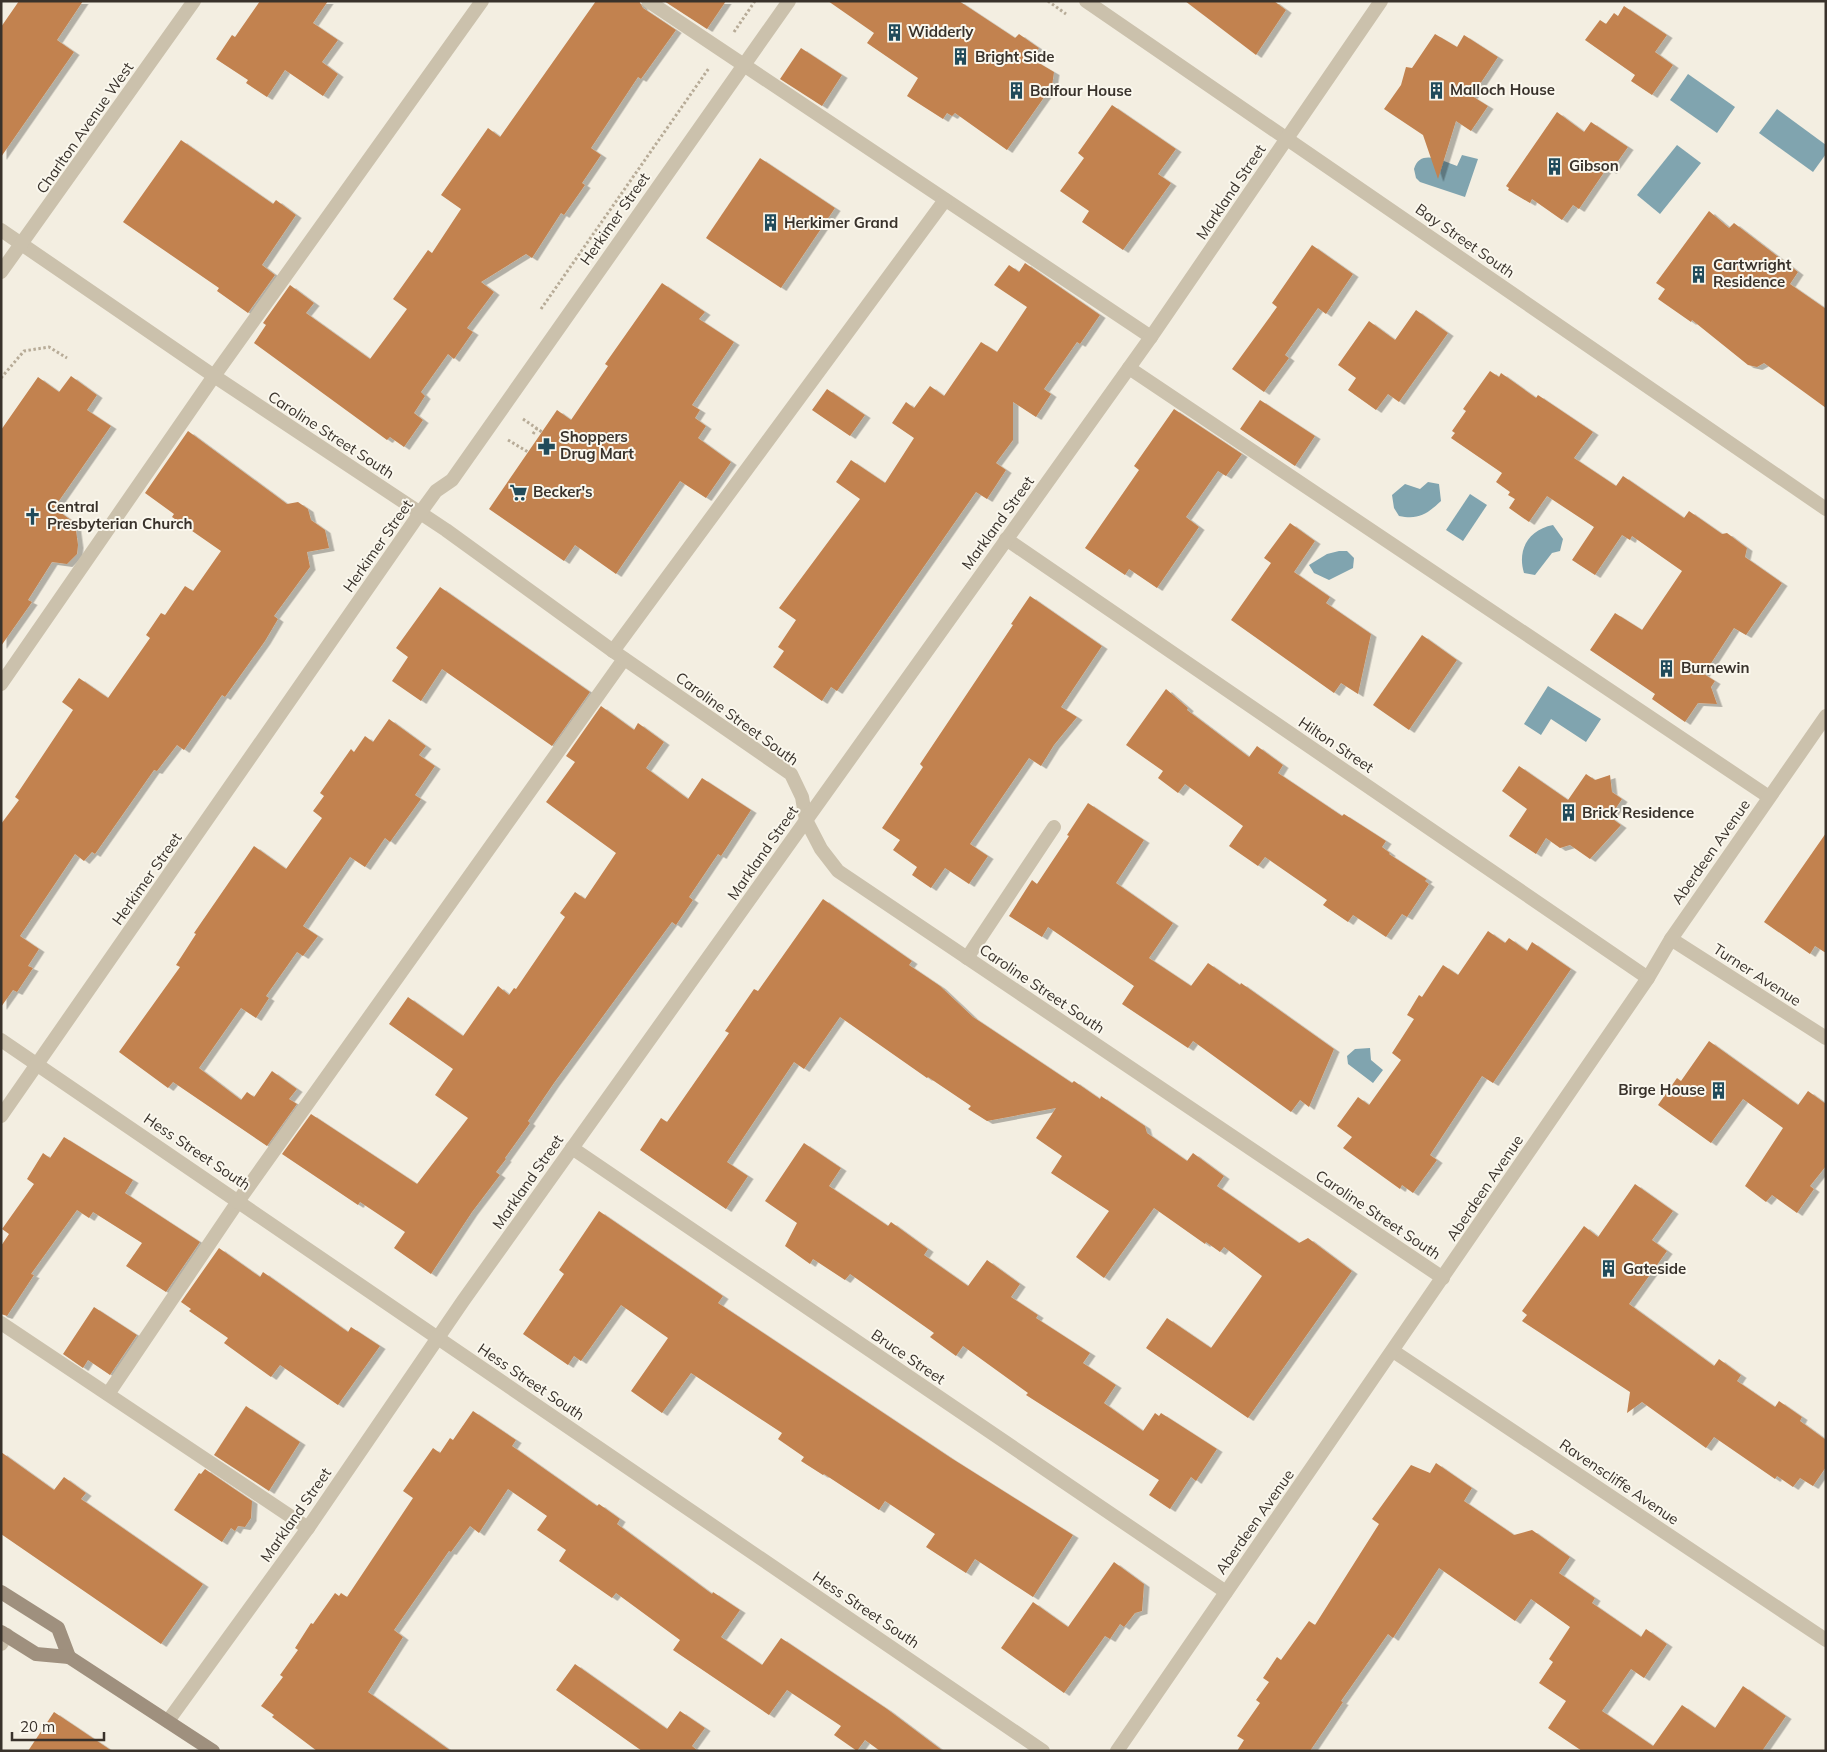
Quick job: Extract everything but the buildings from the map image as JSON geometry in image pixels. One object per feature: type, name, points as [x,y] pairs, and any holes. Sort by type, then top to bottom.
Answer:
[{"type":"main road","points":[[1,1592],[58,1628],[69,1657]]},
{"type":"main road","points":[[3,1637],[36,1654],[69,1657],[213,1751]]},
{"type":"street","name":"Charlton Avenue West","points":[[1,272],[23,244],[194,1]]},
{"type":"street","points":[[1,684],[214,376],[482,1]]},
{"type":"street","points":[[648,1],[1150,337]]},
{"type":"street","name":"Herkimer Street","points":[[1,1116],[420,513],[436,491],[452,480],[789,1]]},
{"type":"street","name":"Bay Street South","points":[[1086,1],[1826,509]]},
{"type":"street","name":"Markland Street","points":[[168,1721],[308,1528],[438,1337],[572,1148],[1129,368],[1381,1]]},
{"type":"street","points":[[108,1394],[239,1200],[618,655],[945,200]]},
{"type":"street","name":"Caroline Street South","points":[[1,230],[214,376],[420,513],[618,655],[791,774],[802,797],[806,820],[821,849],[838,871],[1443,1278]]},
{"type":"street","points":[[1129,368],[1769,797]]},
{"type":"street","name":"Hilton Street","points":[[1006,539],[1648,978]]},
{"type":"street","name":"Aberdeen Avenue","points":[[1117,1751],[1648,978],[1671,939],[1826,716]]},
{"type":"street","points":[[967,958],[1054,827]]},
{"type":"street","name":"Turner Avenue","points":[[1671,939],[1826,1038]]},
{"type":"street","name":"Hess Street South","points":[[1,1040],[239,1200],[1043,1751]]},
{"type":"street","name":"Bruce Street","points":[[572,1148],[1226,1592]]},
{"type":"street","points":[[1,1323],[308,1528]]},
{"type":"street","name":"Ravenscliffe Avenue","points":[[1393,1351],[1826,1640]]},
{"type":"path","points":[[536,316],[756,1]]},
{"type":"path","points":[[1,378],[24,351],[49,347],[67,358]]},
{"type":"path","points":[[523,419],[542,432]]},
{"type":"path","points":[[533,434],[537,428]]},
{"type":"path","points":[[508,440],[528,452]]},
{"type":"path","points":[[519,455],[522,449]]},
{"type":"water","points":[[1688,74],[1735,107],[1717,133],[1670,100]]},
{"type":"water","points":[[1777,109],[1826,145],[1826,154],[1813,172],[1759,133]]},
{"type":"water","points":[[1677,145],[1701,163],[1660,214],[1637,195]]},
{"type":"water","points":[[1462,155],[1478,159],[1465,197],[1420,182],[1416,178],[1414,169],[1421,159],[1439,159],[1457,166]]},
{"type":"water","points":[[1428,482],[1439,484],[1441,501],[1422,515],[1412,517],[1399,516],[1394,508],[1392,495],[1405,484],[1420,489]]},
{"type":"water","points":[[1470,494],[1487,505],[1463,541],[1446,530]]},
{"type":"water","points":[[1553,525],[1563,539],[1560,551],[1552,553],[1535,575],[1524,573],[1522,556],[1526,542],[1537,531]]},
{"type":"water","points":[[1347,551],[1354,558],[1353,568],[1329,580],[1314,573],[1309,565],[1327,554]]},
{"type":"water","points":[[1548,686],[1601,719],[1586,742],[1551,719],[1541,735],[1524,724]]},
{"type":"water","points":[[1370,1048],[1371,1060],[1383,1070],[1373,1083],[1348,1064],[1347,1056],[1355,1049]]},
{"type":"place","name":"Widderly","points":[[894,32]]},
{"type":"place","name":"Bright Side","points":[[961,57]]},
{"type":"place","name":"Malloch House","points":[[1436,90]]},
{"type":"place","name":"Balfour House","points":[[1016,91]]},
{"type":"place","name":"Gibson","points":[[1555,166]]},
{"type":"place","name":"Herkimer Grand","points":[[770,223]]},
{"type":"place","name":"Cartwright Residence","points":[[1699,274]]},
{"type":"place","name":"Shoppers Drug Mart","points":[[546,446]]},
{"type":"place","name":"Becker's","points":[[519,492]]},
{"type":"place","name":"Central Presbyterian Church","points":[[33,516]]},
{"type":"place","name":"Burnewin","points":[[1667,668]]},
{"type":"place","name":"Brick Residence","points":[[1568,813]]},
{"type":"place","name":"Birge House","points":[[1719,1090]]},
{"type":"place","name":"Gateside","points":[[1609,1269]]}]
